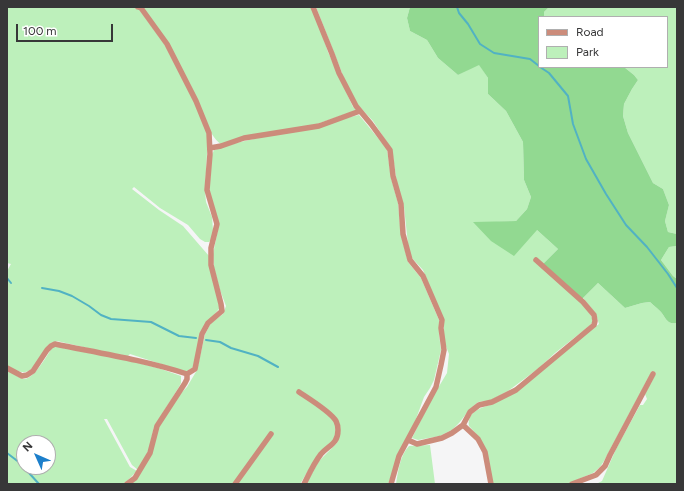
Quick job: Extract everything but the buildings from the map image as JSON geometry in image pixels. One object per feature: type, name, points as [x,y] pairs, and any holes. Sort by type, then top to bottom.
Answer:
[{"type":"street","points":[[7,368],[22,376],[27,375],[33,371],[47,350],[55,344],[125,358],[187,374],[195,369],[202,334],[208,323],[222,311],[211,264],[211,248],[217,224],[207,190],[210,148],[209,133],[196,101],[167,44],[138,7]]},
{"type":"street","points":[[313,7],[339,73],[356,106],[390,150],[393,176],[401,204],[403,234],[410,260],[423,276],[442,320],[441,328],[444,350],[436,387],[399,456],[391,484]]},
{"type":"street","points":[[210,148],[244,138],[319,126],[360,111]]},
{"type":"street","points":[[408,440],[416,444],[442,438],[452,433],[463,425],[470,412],[479,405],[492,402],[516,390],[594,326],[594,316],[583,302],[536,260]]},
{"type":"street","points":[[127,484],[135,478],[150,453],[157,426],[185,383],[187,374]]},
{"type":"street","points":[[572,484],[596,475],[605,466],[654,374]]},
{"type":"street","points":[[299,392],[323,408],[336,420],[338,428],[337,438],[331,446],[322,453],[304,484]]},
{"type":"street","points":[[463,425],[478,438],[485,452],[491,484]]},
{"type":"street","points":[[235,484],[271,434]]},
{"type":"green space","points":[[7,7],[135,7],[139,9],[165,45],[194,101],[208,134],[205,191],[206,202],[212,217],[212,239],[209,242],[205,242],[200,239],[188,225],[160,208],[134,187],[132,189],[183,226],[209,256],[219,301],[219,309],[203,328],[193,367],[186,372],[130,354],[127,357],[57,341],[48,345],[32,368],[28,371],[20,372],[7,365],[7,271],[11,264],[7,263]]},
{"type":"green space","points":[[142,7],[311,7],[318,22],[328,52],[353,107],[357,110],[317,124],[221,144],[212,134],[192,91]]},
{"type":"green space","points":[[316,7],[410,7],[407,18],[410,31],[427,40],[438,58],[458,75],[479,64],[488,78],[488,94],[506,111],[523,142],[524,180],[531,197],[527,209],[516,221],[474,223],[537,230],[558,249],[540,267],[579,300],[591,315],[593,322],[539,368],[508,391],[489,401],[478,402],[452,430],[440,436],[418,440],[412,438],[432,398],[447,373],[449,354],[444,341],[444,321],[423,270],[411,257],[404,207],[397,183],[392,150],[373,121],[358,105],[349,89]]},
{"type":"green space","points":[[410,7],[549,7],[544,12],[544,16],[538,16],[538,68],[625,68],[634,75],[638,80],[624,104],[623,116],[628,133],[653,183],[663,189],[669,205],[665,221],[668,232],[677,234],[677,246],[669,247],[661,260],[677,279],[677,323],[668,322],[660,311],[650,302],[625,308],[598,283],[581,302],[540,267],[558,249],[537,230],[514,256],[491,241],[473,222],[516,221],[527,209],[531,197],[524,180],[523,142],[506,111],[488,94],[488,78],[479,65],[458,75],[438,58],[427,40],[410,31],[407,18]]},
{"type":"green space","points":[[549,7],[677,7],[677,234],[668,232],[665,221],[669,205],[663,189],[653,183],[628,133],[623,116],[624,104],[638,80],[625,68],[668,68],[668,16],[544,16],[544,12]]},
{"type":"green space","points":[[359,115],[387,149],[391,178],[398,203],[401,235],[408,262],[421,278],[439,320],[441,350],[434,380],[424,397],[388,484],[306,484],[319,461],[337,443],[340,435],[335,437],[317,456],[300,484],[130,484],[135,481],[159,426],[180,394],[187,387],[197,370],[205,334],[211,323],[223,314],[226,306],[214,268],[213,254],[219,224],[209,192],[212,155],[214,150],[236,143]]},
{"type":"green space","points":[[677,246],[677,279],[661,260],[669,247]]},
{"type":"green space","points":[[598,283],[625,308],[650,302],[660,311],[668,322],[677,323],[677,484],[596,484],[602,481],[616,449],[640,405],[643,405],[647,399],[645,394],[656,373],[652,371],[604,461],[593,473],[567,484],[493,484],[479,437],[469,426],[470,417],[476,411],[493,404],[599,324],[596,314],[583,298]]},
{"type":"green space","points":[[53,346],[131,361],[181,376],[181,383],[179,387],[154,427],[148,453],[138,470],[132,465],[107,419],[104,419],[130,467],[137,471],[123,484],[7,484],[7,369],[24,379],[32,375]]},
{"type":"green space","points":[[430,445],[435,484],[396,484],[401,459],[409,446]]},
{"type":"waterway","points":[[457,7],[459,13],[468,24],[480,44],[494,53],[530,59],[538,65]]},
{"type":"waterway","points":[[542,68],[549,73],[568,96],[573,124],[586,159],[606,194],[626,225],[647,247],[677,288]]},
{"type":"waterway","points":[[7,278],[11,283]]},
{"type":"waterway","points":[[42,288],[59,291],[72,296],[101,315],[111,319],[151,322],[179,336],[196,338]]},
{"type":"waterway","points":[[206,340],[220,342],[231,348],[258,356],[278,367]]},
{"type":"waterway","points":[[7,453],[20,463],[39,484]]}]
